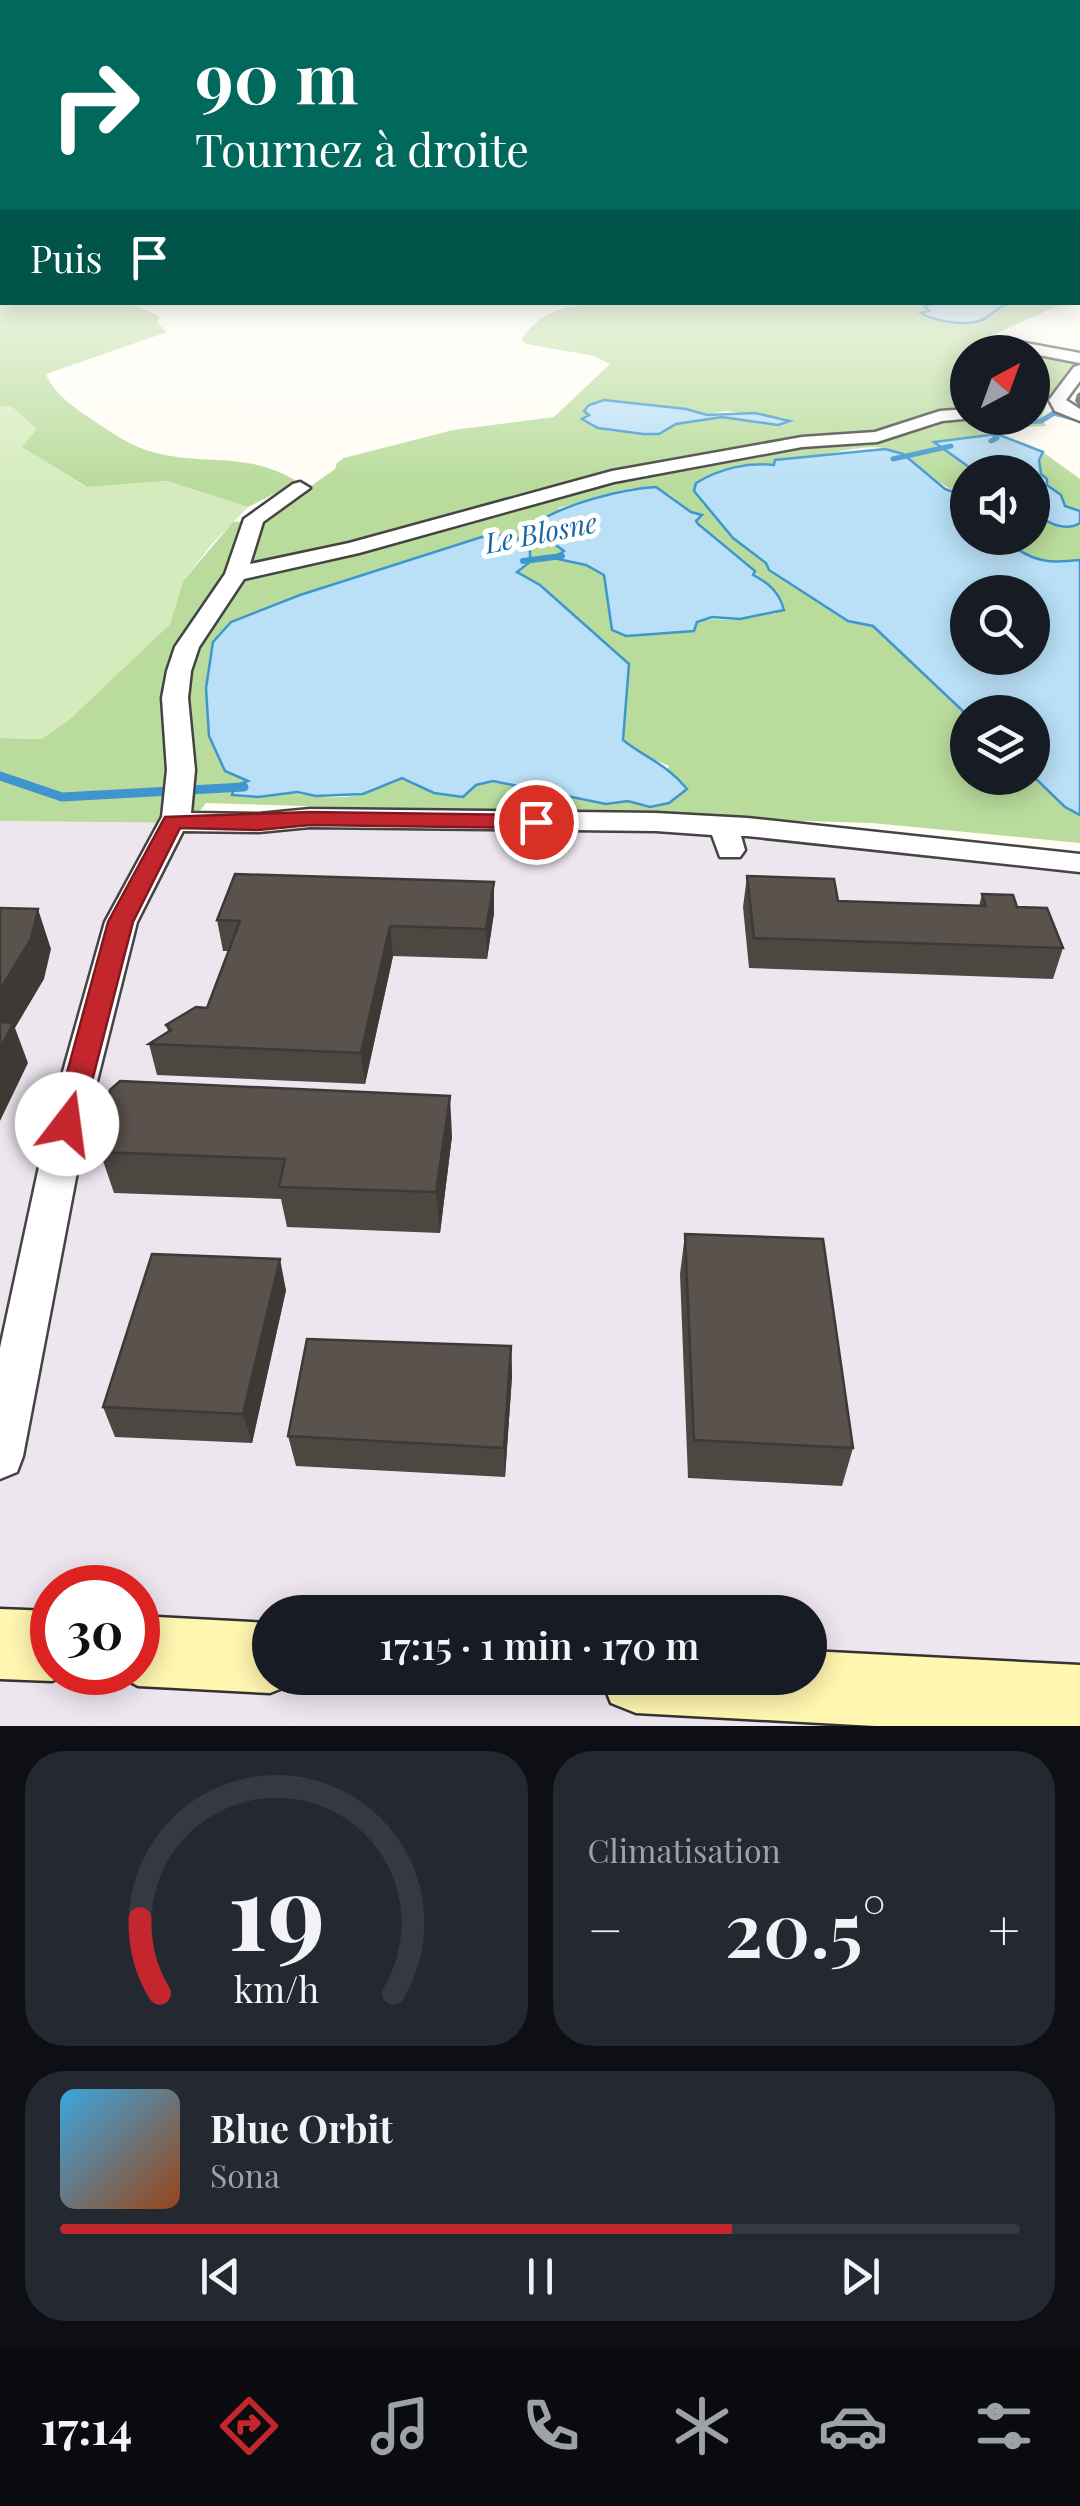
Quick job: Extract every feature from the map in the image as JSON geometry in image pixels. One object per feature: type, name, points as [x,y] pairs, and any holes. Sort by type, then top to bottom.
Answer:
[{"type":"main road","points":[[0,1644],[30,1645]]},
{"type":"main road","points":[[160,1652],[252,1657]]},
{"type":"main road","points":[[827,1688],[1080,1701]]},
{"type":"street","points":[[1050,353],[1080,358]]},
{"type":"street","points":[[1080,370],[1052,408],[1080,416]]},
{"type":"street","points":[[236,574],[352,549],[612,477],[802,442],[878,437],[950,415]]},
{"type":"street","points":[[0,1456],[67,1124],[120,922],[174,819],[181,770],[175,698],[178,671],[186,647],[236,574],[254,519],[300,488]]},
{"type":"street","points":[[174,819],[258,823],[310,818],[656,822],[731,839],[1080,862]]},
{"type":"shaded area","points":[[0,821],[656,829],[1080,873],[1080,1726],[0,1726]]},
{"type":"green space","points":[[0,324],[158,324],[167,332],[46,374],[58,392],[88,417],[147,450],[175,457],[262,466],[298,482],[248,507],[167,481],[87,487],[22,447],[37,429],[11,406],[0,407]]},
{"type":"green space","points":[[536,324],[1018,324],[992,335],[950,335],[950,435],[991,435],[935,442],[953,455],[950,489],[901,454],[873,447],[784,459],[774,465],[760,463],[708,475],[713,512],[733,538],[848,621],[873,626],[950,699],[950,795],[1050,795],[1050,792],[1080,815],[1080,843],[872,823],[206,803],[190,823],[0,821],[0,738],[42,739],[70,719],[170,624],[183,581],[233,522],[264,520],[335,469],[344,458],[453,430],[554,417],[610,364],[594,356],[521,340]],"holes":[[[622,402],[707,415],[725,411],[786,418],[778,425],[722,417],[625,432],[609,431],[583,418]],[[632,488],[669,494],[691,512],[702,515],[695,521],[754,570],[752,574],[776,614],[696,622],[693,631],[626,636],[612,630],[604,575],[559,545],[559,508]],[[491,534],[516,571],[540,585],[629,664],[623,740],[643,755],[669,766],[650,807],[628,801],[606,804],[493,781],[476,785],[463,796],[434,793],[402,778],[365,793],[339,797],[290,793],[248,781],[206,688],[213,642],[231,622],[300,595]]]},
{"type":"green space","points":[[1050,355],[1080,362],[1050,398]]},
{"type":"green space","points":[[11,405],[38,430],[23,447],[86,487],[167,481],[248,507],[183,581],[170,624],[70,719],[42,739],[0,738],[0,407]]},
{"type":"green space","points":[[1050,457],[1080,479],[1080,512],[1065,506],[1050,484]]},
{"type":"green space","points":[[1050,523],[1062,527],[1080,523],[1080,560],[1029,556],[1050,555]]},
{"type":"water","points":[[604,400],[707,415],[755,413],[790,421],[778,425],[722,417],[676,424],[659,434],[643,434],[598,428],[582,419],[589,415],[584,411],[589,405]]},
{"type":"water","points":[[1000,435],[1043,452],[952,455],[934,442]]},
{"type":"water","points":[[885,449],[903,454],[950,491],[950,555],[1080,560],[1080,815],[1050,792],[1050,695],[950,695],[950,699],[873,626],[848,621],[769,570],[766,563],[733,538],[694,491],[696,483],[714,474],[744,466],[774,465],[775,460]]},
{"type":"water","points":[[656,487],[691,512],[702,515],[696,521],[698,524],[773,589],[784,610],[740,619],[712,617],[697,622],[694,631],[626,636],[612,630],[604,575],[586,565],[553,558],[564,551],[535,530],[536,523],[594,499]]},
{"type":"water","points":[[1050,487],[1061,495],[1065,506],[1080,511],[1080,523],[1062,527],[1050,523]]},
{"type":"water","points":[[491,534],[516,537],[530,551],[530,562],[517,572],[540,585],[629,664],[623,740],[687,789],[669,803],[650,807],[628,801],[606,804],[493,781],[476,785],[463,797],[434,793],[402,778],[363,794],[232,795],[235,786],[248,781],[225,771],[209,736],[206,688],[213,642],[231,622],[300,595]]},
{"type":"building","points":[[235,874],[494,882],[486,929],[390,926],[361,1053],[149,1044],[171,1030],[166,1025],[196,1007],[207,1008],[240,921],[217,920]]},
{"type":"building","points":[[747,876],[834,879],[838,901],[986,906],[982,894],[1013,895],[1017,907],[1047,908],[1063,948],[754,938]]},
{"type":"building","points":[[0,908],[38,909],[31,939],[0,990]]},
{"type":"building","points":[[0,1022],[13,1023],[0,1049]]},
{"type":"building","points":[[120,1081],[450,1096],[436,1192],[279,1187],[285,1159],[100,1152],[110,1090]]},
{"type":"building","points":[[685,1234],[823,1239],[853,1448],[694,1440]]},
{"type":"building","points":[[152,1254],[280,1259],[243,1414],[103,1407]]},
{"type":"building","points":[[307,1339],[511,1346],[504,1448],[288,1436]]},
{"type":"waterway","name":"Le Blosne","points":[[991,441],[997,438],[986,425],[1041,421],[1054,413],[1080,420]]},
{"type":"waterway","name":"Le Blosne","points":[[893,459],[951,446]]},
{"type":"waterway","name":"Le Blosne","points":[[523,561],[562,556]]},
{"type":"waterway","name":"Le Blosne","points":[[0,776],[62,797],[244,787]]},
{"type":"route","points":[[67,1124],[120,922],[173,822],[258,823],[310,818],[536,822]]}]
